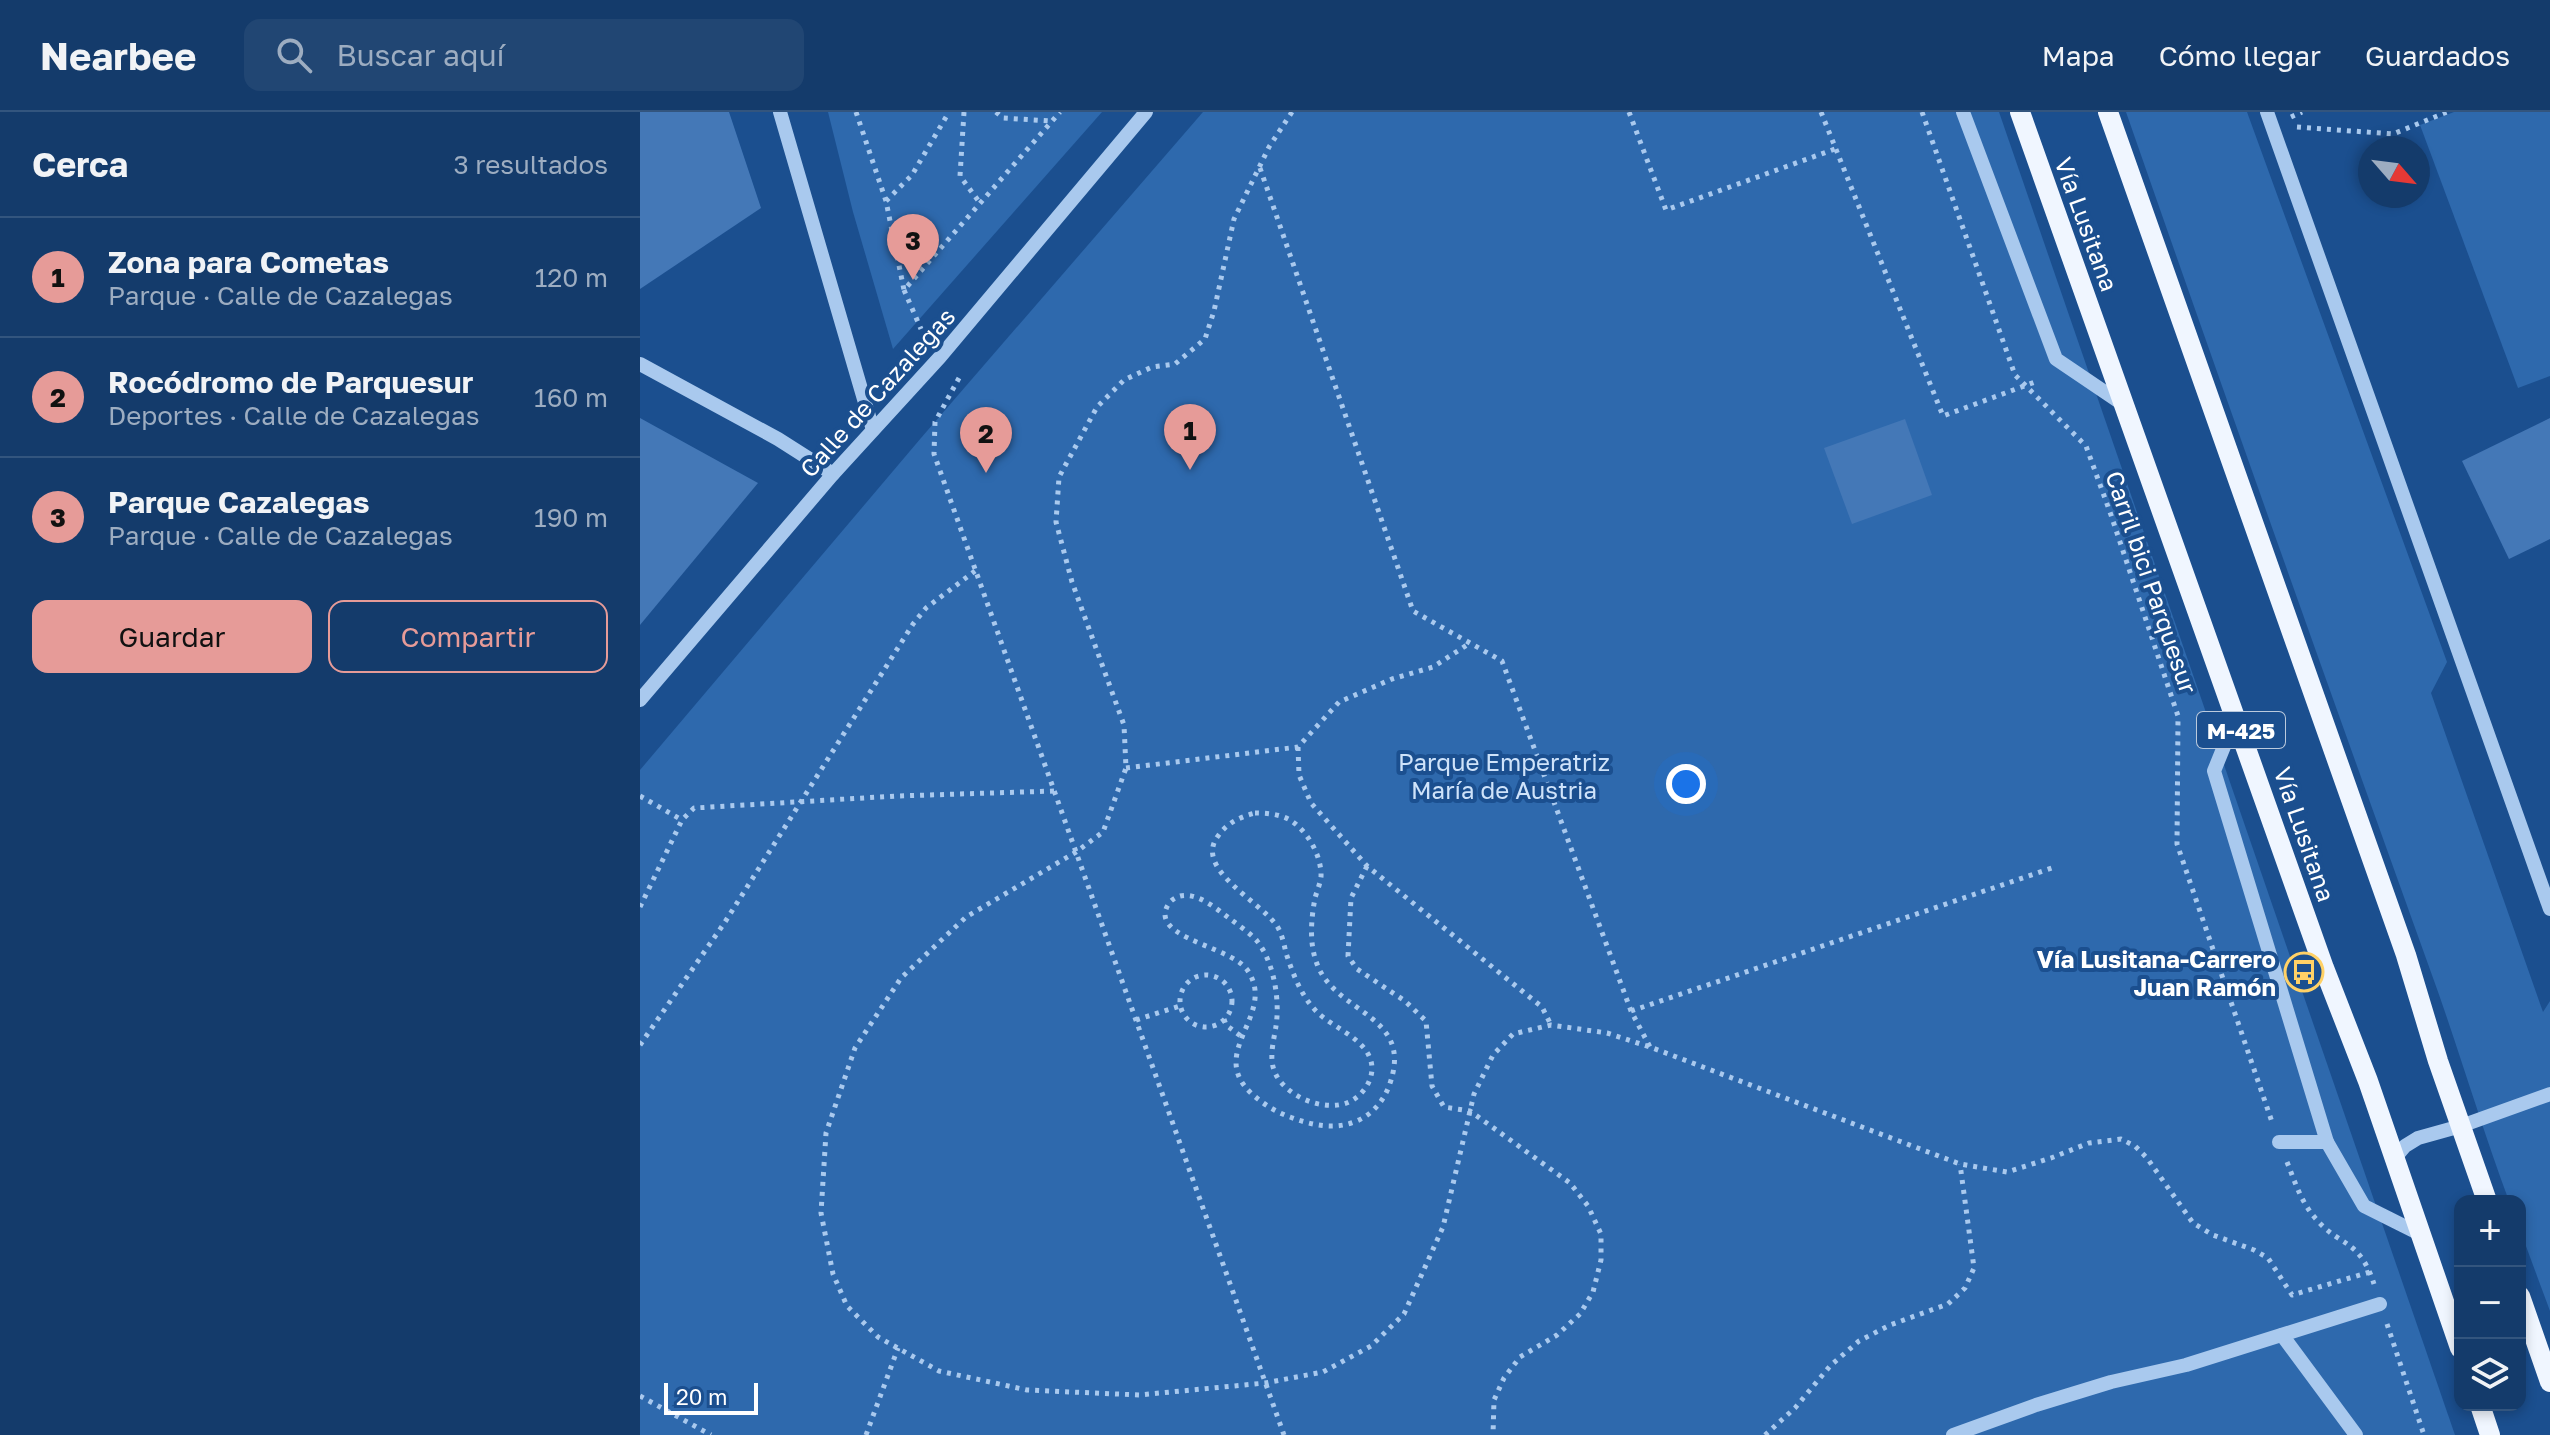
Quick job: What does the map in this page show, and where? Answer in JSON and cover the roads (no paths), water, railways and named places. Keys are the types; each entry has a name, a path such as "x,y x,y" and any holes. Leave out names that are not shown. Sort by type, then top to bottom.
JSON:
{"main road":[{"name":"Vía Lusitana","path":"2020,112 2324,968 2368,1081 2457,1339"},
{"name":"M-425","path":"2108,112 2406,955 2485,1195"},
{"path":"2526,1313 2550,1382"},
{"path":"2482,1411 2490,1435"}],"street":[{"path":"780,112 873,430"},
{"name":"Calle de Cazalegas","path":"640,700 833,474 940,357 1146,112"},
{"path":"1963,112 2056,359 2124,405"},
{"path":"2270,119 2550,909"},
{"path":"640,364 778,439 833,474"},
{"path":"2236,717 2214,771 2327,1142 2364,1206 2420,1234"},
{"path":"2394,1159 2405,1146 2418,1138 2550,1094"},
{"path":"2279,1142 2327,1142"},
{"path":"1953,1435 2096,1387 2186,1365 2380,1304"},
{"path":"2282,1335 2356,1435"}],"place":[{"name":"Parque Cazalegas","path":"913,280"},
{"name":"Zona para Cometas","path":"1190,470"},
{"name":"Rocódromo de Parquesur","path":"986,473"},
{"name":"Vía Lusitana-Carrero Juan Ramón","path":"2304,972"}],"park label":[{"name":"Parque Emperatriz María de Austria","path":"1504,775"}]}
